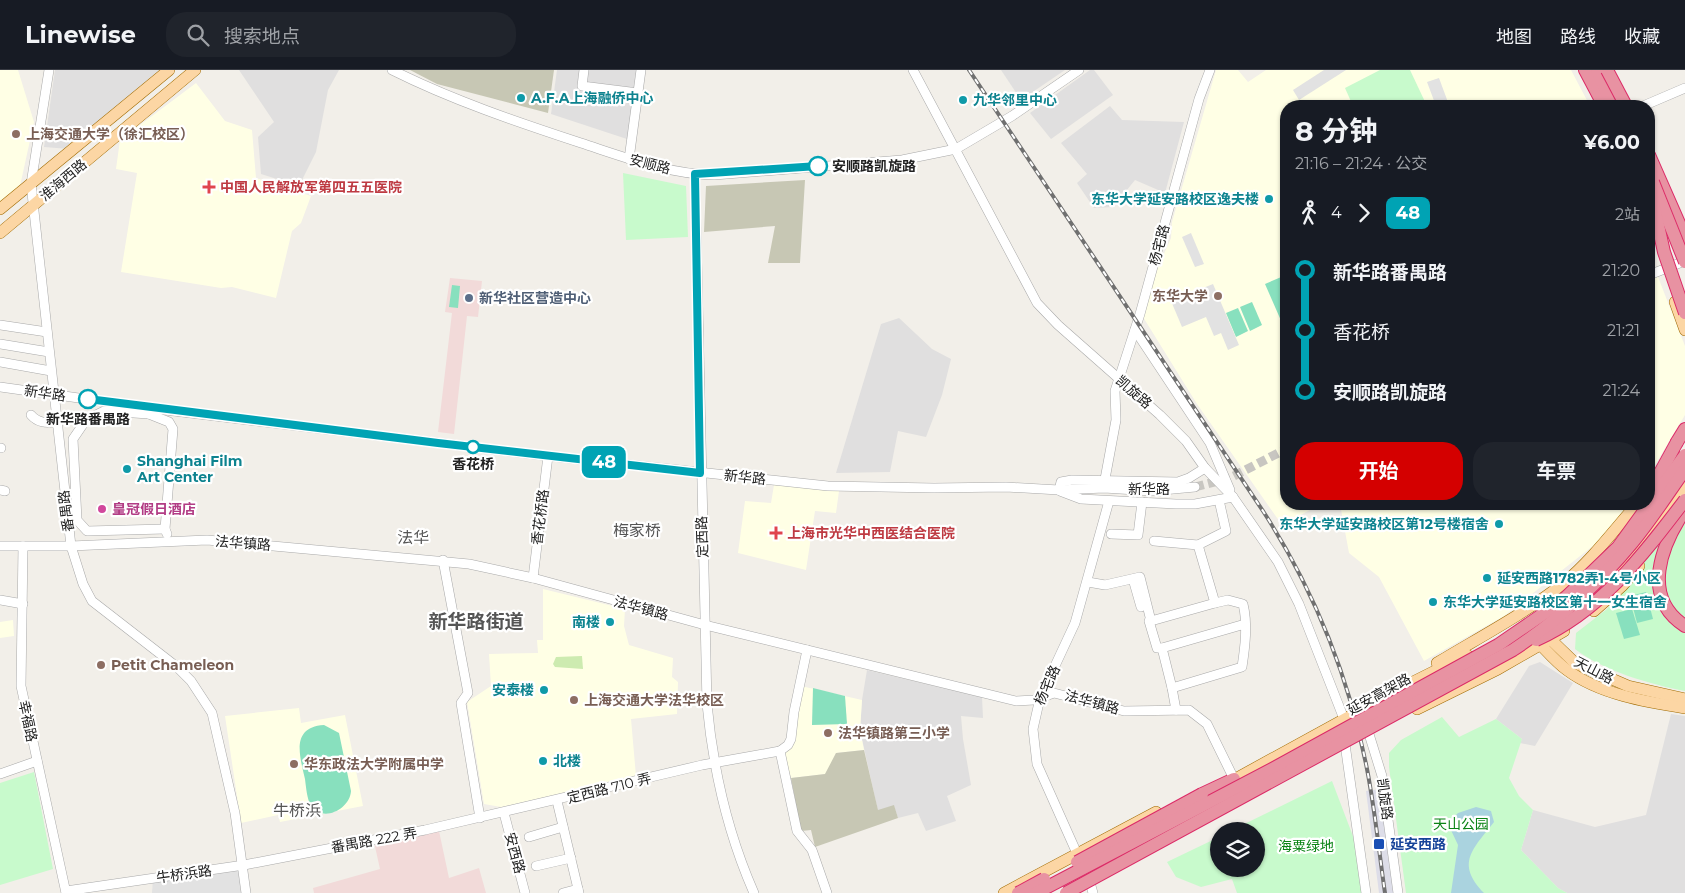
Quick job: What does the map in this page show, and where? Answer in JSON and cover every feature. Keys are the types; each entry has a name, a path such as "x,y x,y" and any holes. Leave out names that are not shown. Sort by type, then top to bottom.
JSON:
{"highway":[{"path":"1587,70 1601,100"},
{"path":"1597,70 1610,100"},
{"path":"1606,70 1618,100"},
{"path":"1606,70 1623,100"},
{"path":"1655,169 1685,237"},
{"path":"1655,189 1685,262"},
{"path":"1655,207 1685,286"},
{"path":"1655,215 1664,252 1685,313"},
{"path":"1655,482 1685,429"},
{"name":"延安高架路","path":"1655,497 1685,455"},
{"name":"延安高架路","path":"1066,893 1513,650 1538,634 1604,572 1632,542 1685,470"},
{"path":"1513,650 1555,632 1594,604 1646,552 1682,498"},
{"path":"1685,509 1666,542 1659,564 1659,585 1667,606 1685,626"},
{"path":"1634,526 1641,510"},
{"name":"延安高架路","path":"1036,893 1274,768 1498,645 1562,601 1618,546 1645,510"},
{"path":"1018,893 1202,794 1234,779"}],"main road":[{"name":"淮海西路","path":"0,210 169,70"},
{"name":"淮海西路","path":"0,233 195,70"},
{"path":"1655,227 1685,304"},
{"path":"1671,266 1673,296 1685,330"},
{"path":"1655,485 1669,469 1685,438"},
{"path":"1655,502 1685,464"},
{"path":"1665,490 1669,469"},
{"path":"1666,529 1682,498 1685,484"},
{"path":"1665,490 1682,498"},
{"path":"1079,893 1092,889 1274,781 1369,734 1539,638 1610,580 1682,498"},
{"path":"1552,639 1605,602 1622,586 1666,529 1685,509"},
{"path":"1522,622 1581,568 1631,510"},
{"path":"1068,876 1264,762 1575,592 1599,568 1648,510"},
{"path":"1611,533 1634,526"},
{"path":"1630,559 1653,547"},
{"name":"天山路","path":"1522,622 1539,638 1552,639 1575,663 1628,686 1685,699"},
{"path":"1539,638 1566,670 1594,685 1653,703 1685,708"},
{"path":"1264,762 1274,781"},
{"path":"1004,893 1153,814 1234,779"}],"street":[{"name":"番禺路","path":"49,70 31,184 70,546 83,584 92,601 177,667 191,681 212,713 231,794 244,865 246,893"},
{"name":"安顺路","path":"392,70 453,98 558,137 629,159 695,174 902,160 956,149 1012,116 1079,70"},
{"path":"584,70 582,86 638,94"},
{"path":"629,159 641,70"},
{"name":"凯旋路","path":"914,70 1037,303 1058,325 1179,434 1205,468 1233,497 1278,562 1299,604 1344,719 1344,745 1366,893"},
{"name":"杨宅路","path":"1106,479 1116,420 1115,391 1135,330 1199,99 1210,70"},
{"path":"1655,101 1685,88"},
{"name":"定西路","path":"695,174 700,473 707,704 714,763 734,839 754,893"},
{"path":"1655,273 1685,262"},
{"path":"0,325 47,332"},
{"path":"1135,330 1210,443 1233,497 1195,504 1109,501 1075,498 1059,490 1062,482 1066,481 1106,479 1178,482 1189,478 1205,468"},
{"path":"0,344 49,352"},
{"path":"0,362 51,371"},
{"name":"新华路","path":"0,387 53,394 149,411 828,486 1006,487 1059,490 1104,488 1152,491 1195,487"},
{"path":"165,529 87,532 77,520 74,438 86,420 104,411 149,411 169,422 173,430 165,529 169,542"},
{"path":"31,415 36,420 46,423 56,422"},
{"path":"58,437 74,438"},
{"name":"香花桥路","path":"532,578 548,456"},
{"path":"62,477 74,476"},
{"path":"1154,541 1198,545 1226,531 1219,500"},
{"name":"杨宅路","path":"1083,868 1037,764 1034,751 1033,729 1040,698 1068,642 1088,582 1109,501"},
{"path":"1111,534 1138,535 1142,502"},
{"path":"66,511 76,510"},
{"path":"105,531 105,544"},
{"name":"法华镇路","path":"0,546 70,546 169,542 249,543 443,560 532,578 705,625 1016,701 1040,698 1054,692 1124,711 1189,710 1207,724 1234,779"},
{"path":"1198,545 1215,603"},
{"name":"幸福路","path":"23,546 21,686 66,892"},
{"path":"443,560 468,693 461,703 480,818"},
{"path":"1088,582 1105,585 1140,577 1157,648 1245,624"},
{"path":"1133,579 1141,607"},
{"path":"0,600 23,604"},
{"path":"1151,620 1228,600 1243,604 1245,624 1243,659 1240,669 1172,688"},
{"path":"1162,648 1176,710"},
{"path":"807,650 794,712 792,739 780,751 797,831 812,850 827,893"},
{"path":"1344,719 1369,734"},
{"name":"凯旋路","path":"1369,734 1382,776 1398,893"},
{"name":"定西路 710 弄","path":"504,813 714,763 780,751"},
{"path":"0,774 37,761"},
{"path":"557,801 579,891 563,893"},
{"name":"番禺路 222 弄","path":"244,865 504,813"},
{"name":"安西路","path":"504,813 525,893"},
{"path":"529,837 563,827"},
{"path":"536,866 571,858"},
{"name":"牛桥浜路","path":"66,892 244,865"}],"shaded area":[{"name":"上海交通大学（徐汇校区）","path":"0,70 18,70 34,122 20,186 0,203"},
{"path":"55,70 165,70 69,149 44,147"},
{"path":"239,70 339,70 328,90 316,152 299,186 261,174 258,137 274,122"},
{"name":"A.F.A上海融侨中心","path":"410,70 554,70 548,113 437,84"},
{"path":"557,70 642,70 633,141 551,114"},
{"path":"1001,70 1065,70 1021,100"},
{"path":"1090,70 1094,70 1113,95 1051,139 1030,113"},
{"name":"东华大学","path":"1216,70 1238,70 1248,82 1266,70 1571,70 1587,100 1280,100 1280,510 1310,510 1282,525 1197,404 1143,317 1155,274 1171,238 1172,222"},
{"path":"1324,70 1346,70 1299,100 1293,90"},
{"path":"1439,78 1447,100 1434,100 1427,82"},
{"name":"中国人民解放军第四五五医院","path":"196,83 225,121 252,130 256,178 311,196 301,223 292,231 276,298 232,287 221,288 121,272 137,173 116,169 120,140"},
{"path":"1110,106 1122,120 1184,122 1165,193 1135,180 1113,207 1094,208 1077,183 1087,174 1061,143"},
{"path":"805,180 800,263 768,263 775,226 704,232 706,186"},
{"path":"1191,233 1204,264 1195,267 1182,237"},
{"path":"1655,269 1685,346 1685,415 1655,465"},
{"path":"450,278 482,281 478,317 467,316 454,434 438,432 452,313 445,312"},
{"path":"1213,284 1239,345 1228,350 1221,333 1214,336 1206,317 1182,327 1171,301"},
{"path":"899,318 932,349 951,359 942,395 926,437 898,431 890,472 836,473 881,324"},
{"name":"上海市光华中西医结合医院","path":"774,485 839,491 836,513 815,511 806,570 738,553 745,501 771,503"},
{"path":"1341,510 1625,510 1608,534 1504,616 1424,661 1379,577 1349,553"},
{"name":"上海交通大学法华校区","path":"543,589 625,609 624,626 629,645 673,658 672,677 678,682 677,714 631,719 636,776 501,807 484,804 467,702 491,686 489,654 538,653 537,640 543,640"},
{"path":"13,620 14,636 0,638 0,622"},
{"path":"1540,662 1573,683 1535,746 1520,743 1522,739 1496,719 1529,666"},
{"path":"867,670 982,697 983,718 961,716 971,785 947,796 956,821 926,831 918,813 898,818 894,806 878,811 860,730"},
{"name":"法华镇路第三小学","path":"801,686 862,700 860,730 864,750 836,753 826,774 791,778 784,753"},
{"name":"华东政法大学附属中学","path":"299,708 301,723 345,715 363,806 280,822 278,815 241,823 225,716"},
{"path":"1671,714 1685,716 1685,893 1567,893 1558,888 1521,850 1533,810 1595,827 1646,815"},
{"path":"864,750 878,810 894,805 898,818 815,847 811,830 801,831 791,778 825,774 836,753"},
{"name":"延安西路","path":"1380,789 1394,893 1379,893 1366,791"},
{"path":"439,831 449,878 479,868 486,893 314,893 313,888 380,869 374,842"},
{"path":"240,870 241,893 152,893 153,879"}],"green space":[{"path":"1380,70 1410,70 1424,100 1350,100 1345,88"},
{"path":"623,173 686,186 688,237 626,240"},
{"path":"1280,278 1280,318 1265,284"},
{"path":"452,285 460,286 458,308 449,307"},
{"path":"1252,302 1262,325 1250,331 1240,307"},
{"path":"1238,308 1248,331 1236,337 1226,313"},
{"path":"1685,508 1685,691 1627,676 1599,664 1575,649 1576,633 1607,609 1651,540"},
{"path":"1646,592 1653,619 1637,623 1630,596"},
{"path":"1632,609 1640,635 1624,639 1616,613"},
{"path":"582,656 583,669 555,667 553,664 556,657"},
{"path":"813,688 845,696 847,724 812,725"},
{"name":"天山公园","path":"1442,717 1459,737 1496,719 1522,739 1509,778 1519,796 1533,810 1521,850 1558,888 1567,893 1406,893 1389,767 1389,753 1401,740"},
{"path":"324,725 339,733 351,791 349,798 341,808 329,813 316,811 311,806 300,753 300,744 306,731 313,727"},
{"path":"34,772 53,869 0,885 0,783"},
{"name":"海粟绿地","path":"1332,781 1359,852 1364,893 1237,893 1232,879 1201,887 1176,877 1167,862 1210,841 1210,877 1265,877 1265,822 1248,822"}],"water":[{"path":"1476,807 1491,811 1494,822 1470,856 1470,873 1484,893 1451,893 1458,845 1450,828 1451,820 1458,813"}],"tunnel":[{"path":"1195,487 1230,478 1280,452"}],"railway":[{"path":"969,70 1263,511 1314,603 1340,668 1359,735 1367,769 1385,893"}],"bus line":[{"name":"48","path":"88,399 156,409 700,473 695,174 714,175 818,166"}],"place":[{"name":"A.F.A上海融侨中心","path":"521,98"},
{"name":"九华邻里中心","path":"963,100"},
{"name":"上海交通大学（徐汇校区）","path":"16,134"},
{"name":"安顺路凯旋路","path":"818,166"},
{"name":"中国人民解放军第四五五医院","path":"209,187"},
{"name":"东华大学延安路校区逸夫楼","path":"1269,199"},
{"name":"东华大学","path":"1218,296"},
{"name":"新华社区营造中心","path":"469,298"},
{"name":"新华路番禺路","path":"88,399"},
{"name":"香花桥","path":"473,447"},
{"name":"Shanghai Film Art Center","path":"127,469"},
{"name":"皇冠假日酒店","path":"102,509"},
{"name":"东华大学延安路校区第12号楼宿舍","path":"1499,524"},
{"name":"上海市光华中西医结合医院","path":"776,533"},
{"name":"延安西路1782弄1-4号小区","path":"1487,578"},
{"name":"东华大学延安路校区第十一女生宿舍","path":"1433,602"},
{"name":"南楼","path":"610,622"},
{"name":"Petit Chameleon","path":"101,665"},
{"name":"安泰楼","path":"544,690"},
{"name":"上海交通大学法华校区","path":"574,700"},
{"name":"法华镇路第三小学","path":"828,733"},
{"name":"北楼","path":"543,761"},
{"name":"华东政法大学附属中学","path":"294,764"},
{"name":"延安西路","path":"1379,844"}],"district":[{"name":"梅家桥","path":"637,530"},
{"name":"法华","path":"413,537"},
{"name":"新华路街道","path":"476,621"},
{"name":"牛桥浜","path":"297,810"}]}
